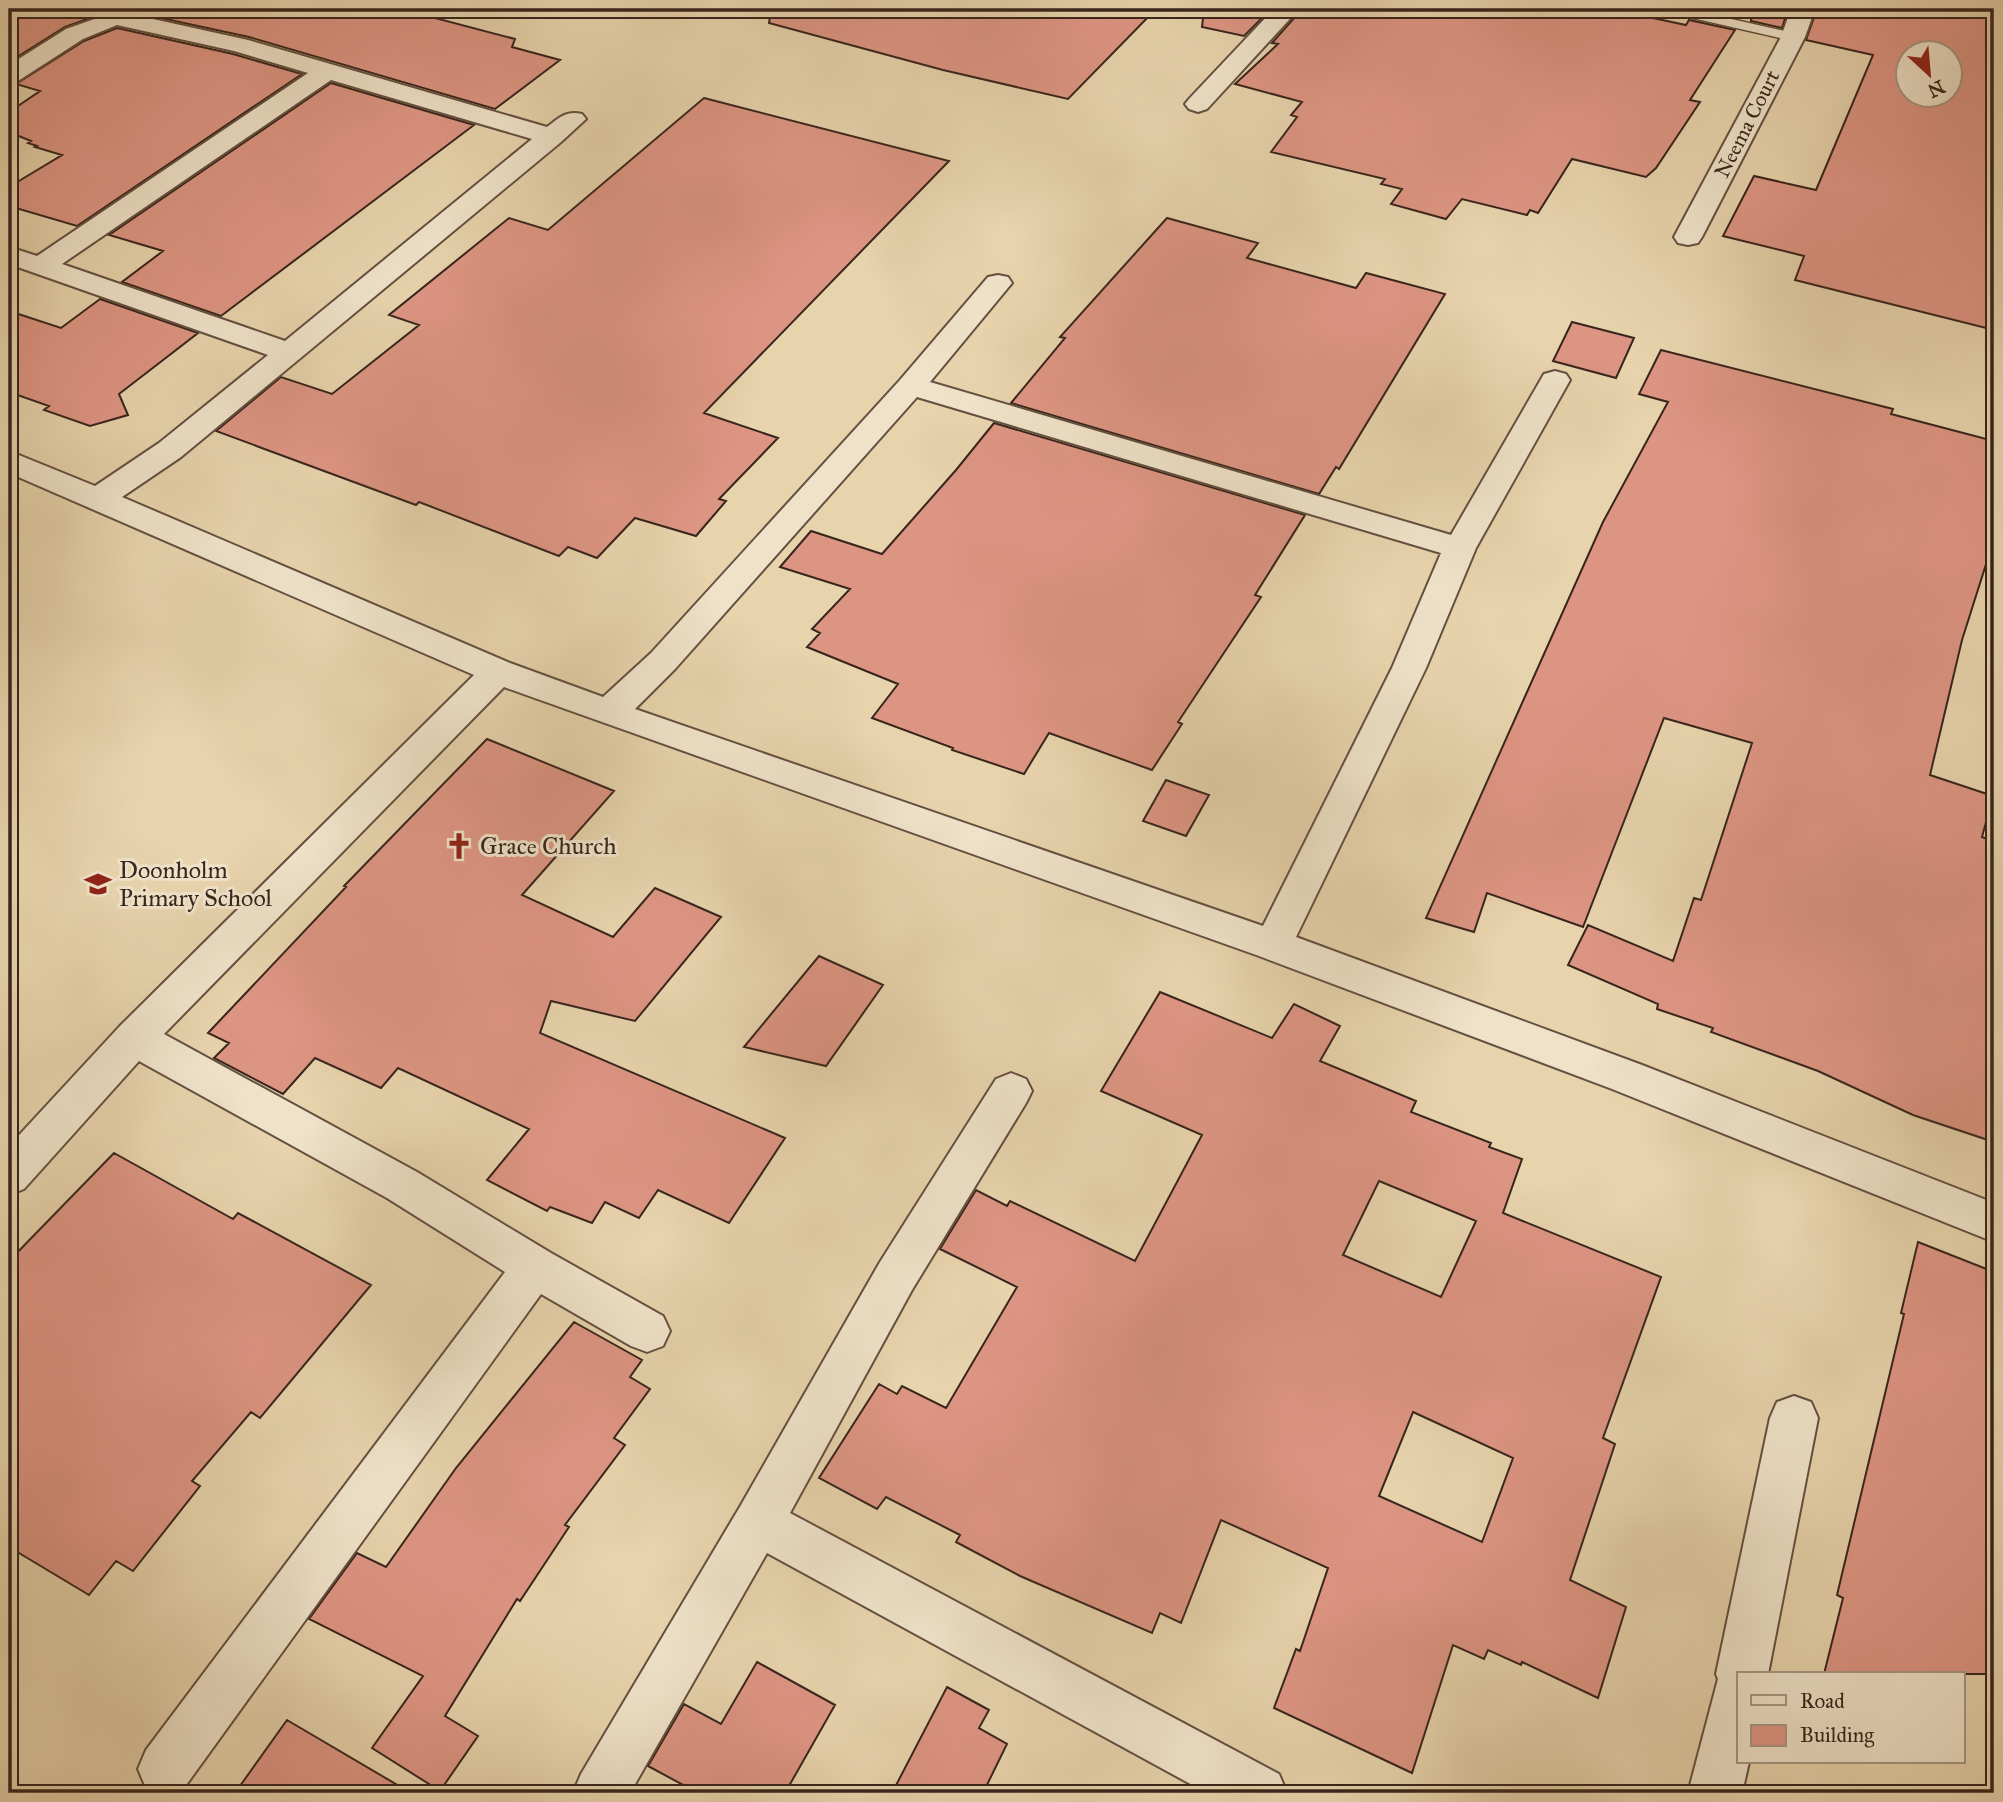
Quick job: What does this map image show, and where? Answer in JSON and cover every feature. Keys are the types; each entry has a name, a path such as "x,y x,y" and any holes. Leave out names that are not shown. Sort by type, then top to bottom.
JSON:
{"street":[{"path":"1198,104 1287,9"},
{"name":"Neema Court","path":"1688,237 1793,37 1803,9"},
{"path":"9,76 82,30 117,18 239,45 326,72 563,128 170,450 99,498"},
{"path":"42,265 326,72"},
{"path":"9,255 289,352"},
{"path":"609,713 663,661 911,386 998,283"},
{"path":"1273,945 1409,668 1460,548 1555,380"},
{"path":"911,386 1460,548"},
{"path":"9,461 498,672 1273,945 1640,1082 1994,1223"},
{"path":"9,1176 134,1038 498,672"},
{"path":"134,1038 402,1185 535,1267 647,1331"},
{"path":"600,1793 758,1522 896,1276 1011,1091"},
{"path":"164,1769 535,1267"},
{"path":"1742,1672 1794,1418"},
{"path":"758,1522 1260,1793"},
{"path":"1715,1793 1737,1700"}],"lane":[{"path":"1671,9 1793,37"}],"building":[{"path":"9,9 115,9 65,27 17,57 9,55"},
{"path":"119,9 401,9 515,39 512,47 560,60 495,109 249,37"},
{"path":"771,9 1156,9 1068,99 943,70 769,23"},
{"path":"1204,9 1271,9 1244,36 1202,27"},
{"path":"1302,9 1611,9 1686,25 1689,20 1735,30 1690,100 1700,102 1656,168 1646,177 1572,159 1538,213 1530,210 1527,215 1462,199 1446,219 1391,204 1402,189 1381,184 1385,179 1271,152 1297,117 1291,115 1302,102 1235,84 1278,44 1272,43"},
{"path":"1752,9 1788,9 1782,28 1751,21"},
{"path":"1817,9 1994,9 1994,330 1795,280 1804,256 1723,236 1754,176 1816,190 1873,55 1806,40"},
{"path":"117,28 233,54 302,74 77,226 9,206 9,187 62,155 35,147 37,146 28,143 31,141 9,132 9,112 40,91 16,84 84,41"},
{"path":"331,83 474,125 221,316 122,282 163,251 109,235"},
{"path":"704,98 949,161 704,413 778,438 719,499 726,501 696,536 635,518 597,558 568,547 559,556 419,502 416,505 216,431 281,377 332,394 419,325 389,315 509,218 548,230"},
{"path":"1167,218 1258,243 1247,258 1356,288 1366,273 1445,294 1339,469 1336,467 1319,494 1011,403 1065,338 1060,337"},
{"path":"100,299 198,333 119,394 128,415 90,426 44,410 49,406 9,392 9,311 61,328"},
{"path":"1572,322 1634,338 1616,378 1553,361"},
{"path":"1661,350 1893,409 1891,414 1994,441 1994,539 1962,640 1930,775 1993,796 1982,837 1994,841 1994,1142 1913,1115 1818,1071 1711,1032 1713,1028 1657,1009 1658,1004 1568,965 1588,925 1673,961 1694,898 1701,900 1752,743 1664,718 1583,927 1487,893 1474,932 1426,918 1603,522 1668,402 1639,394"},
{"path":"994,423 1305,515 1255,595 1261,597 1178,722 1182,724 1152,770 1049,733 1024,774 952,750 953,748 872,718 898,684 807,647 820,633 812,629 850,589 780,567 811,531 882,554"},
{"path":"487,739 614,791 522,895 613,937 655,888 721,917 635,1021 551,1001 540,1033 785,1138 729,1223 658,1190 639,1218 605,1202 592,1223 550,1207 547,1211 487,1180 529,1129 398,1068 381,1088 315,1058 283,1094 214,1058 229,1043 208,1033 346,887 344,886"},
{"path":"1166,780 1209,795 1186,836 1143,821"},
{"path":"819,956 883,985 826,1066 744,1047"},
{"path":"1160,992 1272,1038 1294,1004 1340,1026 1320,1061 1416,1101 1411,1112 1491,1143 1489,1147 1522,1159 1503,1213 1661,1277 1603,1438 1615,1444 1570,1580 1626,1607 1598,1698 1522,1662 1521,1665 1488,1650 1484,1659 1453,1645 1412,1773 1274,1708 1296,1649 1300,1651 1328,1568 1221,1520 1181,1623 1160,1613 1152,1633 1020,1576 956,1542 960,1535 886,1497 877,1509 819,1478 879,1384 897,1394 902,1386 946,1408 1017,1287 940,1249 976,1190 1007,1206 1010,1201 1135,1261 1202,1135 1101,1091","holes":["1379,1181 1476,1221 1441,1297 1343,1255","1413,1412 1513,1458 1482,1542 1379,1496"]},
{"path":"114,1153 233,1219 238,1213 371,1285 260,1418 251,1412 192,1481 200,1486 133,1571 116,1561 89,1595 9,1547 9,1261"},
{"path":"1918,1242 1994,1272 1994,1674 1824,1672 1843,1598 1837,1595 1904,1314 1901,1313"},
{"path":"574,1322 642,1360 630,1377 650,1389 614,1438 625,1445 565,1525 569,1527 520,1601 517,1599 445,1716 478,1736 440,1791 372,1748 423,1676 309,1619 357,1553 386,1567 456,1468"},
{"path":"757,1662 835,1705 785,1793 698,1793 648,1766 684,1704 721,1724"},
{"path":"947,1687 989,1710 979,1728 1007,1744 983,1793 892,1793"},
{"path":"287,1720 411,1793 235,1793"}],"place":[{"name":"Grace Church","path":"459,846"},
{"name":"Doonholm Primary School","path":"98,884"}]}
